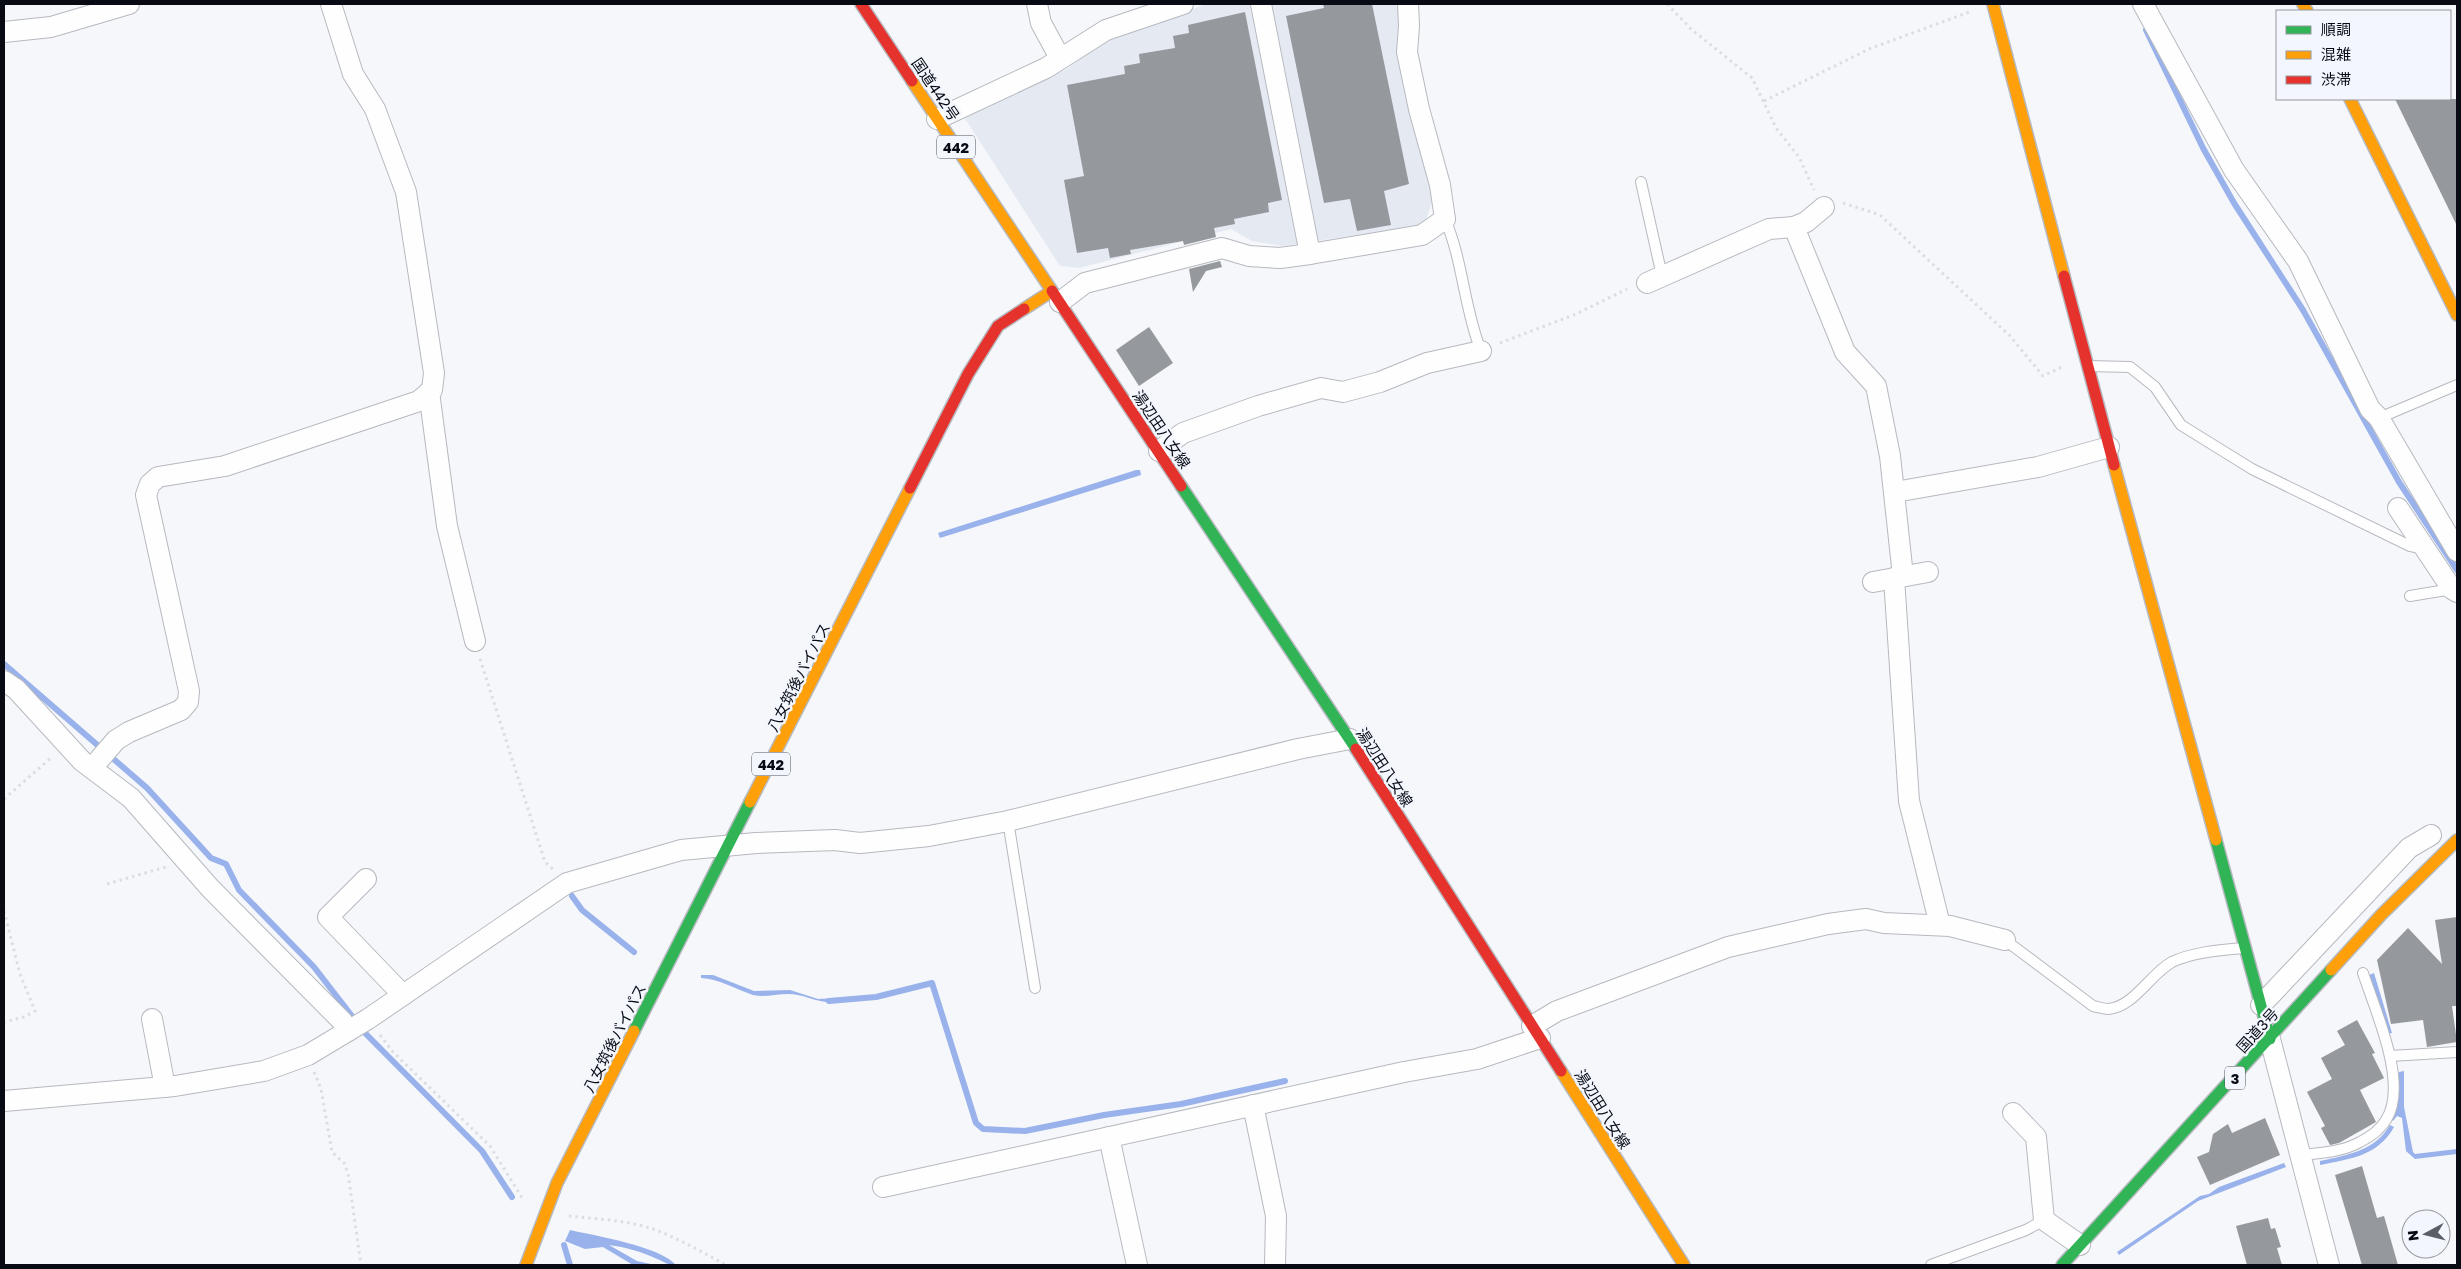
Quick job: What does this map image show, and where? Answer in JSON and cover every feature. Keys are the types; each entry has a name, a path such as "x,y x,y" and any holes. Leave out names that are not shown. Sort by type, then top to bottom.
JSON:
{"main road":[{"name":"国道442号","path":"861,4 1056,297"},
{"path":"1994,4 2086,361 2270,1039"},
{"path":"2350,100 2457,315"},
{"name":"湯辺田八女線","path":"1056,297 1350,739 1684,1265"},
{"name":"八女筑後バイパス","path":"526,1265 557,1183 968,374 998,326 1056,297"},
{"name":"国道3号","path":"2062,1265 2406,888 2457,840"}],"street":[{"path":"4,32 51,27 129,4"},
{"path":"92,768 116,740 128,732 181,710 188,702 190,691 146,495 150,484 158,477 225,466 419,401 432,390 434,373 406,192 375,110 353,74 331,4"},
{"path":"1037,4 1041,22 1060,58"},
{"path":"937,119 1046,68 1106,30 1183,4"},
{"path":"1261,4 1310,254"},
{"path":"1056,297 1085,283 1222,248 1248,256 1280,258 1422,235 1446,219 1407,52 1408,4"},
{"path":"2143,4 2234,170 2298,261 2370,408 2379,418 2457,552"},
{"path":"1654,280 1769,229 1794,227 1806,222 1824,207"},
{"path":"1794,227 1845,352 1876,386 1895,492 1909,801 1940,925"},
{"path":"1158,451 1183,433 1258,406 1321,388 1344,392 1380,382 1427,363 1481,351"},
{"path":"429,392 447,526 475,641"},
{"path":"1895,492 2038,466 2109,446"},
{"path":"2398,508 2454,591"},
{"path":"1874,582 1928,572"},
{"path":"4,680 16,689 66,744 92,768 131,798 210,888 342,1021 358,1026"},
{"path":"4,1101 165,1087 264,1071 308,1055 358,1026 567,883 681,850 730,845 836,840 860,843 929,836 1008,821 1298,749 1350,739"},
{"path":"2261,1005 2409,848 2431,835"},
{"path":"366,879 328,917 403,995"},
{"path":"883,1187 1404,1072 1477,1059 1536,1032 1556,1011 1728,947 1828,924 1866,919 1884,923 1940,925 2005,940"},
{"path":"152,1019 165,1087"},
{"path":"2270,1039 2329,1265"},
{"path":"1253,1105 1276,1216 1275,1265"},
{"path":"2013,1113 2036,1137 2044,1220 2080,1245"},
{"path":"1109,1137 1137,1265"}],"lane":[{"path":"1641,182 1654,280"},
{"path":"1446,219 1454,240 1473,331 1481,351"},
{"path":"2086,361 2130,367 2155,387 2181,426 2252,469 2410,546 2426,550"},
{"path":"2379,418 2457,385"},
{"path":"2410,596 2454,591"},
{"path":"1008,821 1035,988"},
{"path":"2005,940 2093,1006 2108,1009 2124,1004 2159,971 2173,962 2223,950 2246,948"},
{"path":"2301,1156 2336,1151 2359,1143 2377,1132 2387,1120 2393,1101 2390,1056 2363,973"},
{"path":"2390,1056 2457,1052"},
{"path":"1931,1265 2026,1230 2044,1220"}],"path":[{"path":"1667,4 1691,29 1752,78 1776,128 1799,157 1807,177 1824,207 1843,203 1880,214 2010,336 2043,376 2086,361"},
{"path":"1764,102 1869,49 1974,10"},
{"path":"1481,351 1576,314 1639,283 1654,280"},
{"path":"475,641 545,862 567,883"},
{"path":"4,799 66,744"},
{"path":"106,884 187,861"},
{"path":"4,911 20,974 35,1011 24,1018 4,1022"},
{"path":"358,1026 393,1052 490,1146 525,1202"},
{"path":"308,1055 321,1089 332,1152 344,1163 348,1173 361,1265"},
{"path":"565,1215 622,1222 653,1229 693,1247 726,1265"}],"shaded area":[{"path":"1206,4 1400,4 1401,16 1398,37 1401,64 1435,193 1426,220 1417,226 1283,246 1252,241 1231,229 1079,268 1060,266 964,117 1067,69 1102,43"}],"water":[{"path":"1140,470 1141,475 940,538 938,533"},
{"path":"2374,973 2392,1033 2387,1034 2369,975"},
{"path":"701,975 713,975 754,991 790,990 818,999 837,998 837,1002 824,1002 794,994 753,995 721,982 701,978"},
{"path":"2404,1071 2404,1107 2413,1152 2415,1154 2457,1149 2457,1154 2415,1159 2406,1151 2402,1118 2397,1116 2393,1121 2391,1119 2398,1097 2399,1072"},
{"path":"2390,1125 2394,1127 2387,1137 2371,1150 2352,1158 2320,1165 2320,1161 2350,1154 2377,1141"},
{"path":"2284,1163 2286,1167 2198,1201 2119,1255 2117,1252 2200,1196"},
{"path":"570,1230 642,1247 668,1258 676,1265 668,1264 634,1250 609,1245 637,1261 655,1265 633,1265 603,1247 585,1249 565,1241"}],"building":[{"path":"1323,4 1372,4 1409,184 1384,191 1391,225 1357,231 1350,199 1324,203 1286,16 1324,8"},
{"path":"1245,12 1282,200 1268,203 1269,212 1234,219 1235,224 1214,228 1216,237 1184,245 1183,241 1130,250 1131,254 1110,258 1108,248 1077,253 1064,180 1084,176 1067,85 1125,74 1124,66 1140,63 1139,54 1175,48 1173,36 1189,33 1188,25"},
{"path":"2457,99 2457,226 2395,100"},
{"path":"1220,261 1222,267 1206,271 1193,292 1189,269"},
{"path":"1149,327 1173,363 1139,386 1116,350"},
{"path":"2457,917 2457,1006 2452,1006 2457,1042 2427,1047 2423,1020 2391,1024 2377,960 2408,928 2442,964 2435,920"},
{"path":"2357,1020 2375,1053 2372,1054 2384,1078 2360,1090 2376,1122 2339,1143 2330,1145 2321,1128 2325,1126 2307,1092 2332,1079 2321,1058 2345,1045 2337,1031"},
{"path":"2265,1118 2280,1155 2210,1185 2197,1157 2209,1152 2213,1134 2228,1124 2232,1133"},
{"path":"2362,1166 2377,1218 2384,1216 2398,1265 2362,1265 2335,1175"},
{"path":"2268,1218 2271,1229 2275,1228 2281,1247 2277,1248 2282,1265 2247,1265 2236,1226"}],"waterway":[{"path":"2146,30 2203,148 2234,203 2303,310 2399,482 2457,570"},
{"path":"4,664 147,788 211,858 226,864 239,890 314,967 365,1033 482,1151 512,1197"},
{"path":"572,896 582,910 634,952"},
{"path":"829,1001 876,997 932,983 976,1123 983,1129 1025,1131 1104,1115 1181,1104 1285,1081"},
{"path":"564,1245 570,1265"}],"traffic: fast":[{"path":"1181,486 1356,749"},
{"path":"634,1031 750,802"},
{"path":"2216,840 2270,1039"},
{"path":"2062,1265 2331,970"}],"traffic: slow":[{"path":"1993,4 2064,276"},
{"path":"2303,4 2306,10"},
{"path":"912,81 1052,291 1024,309"},
{"path":"2350,100 2457,315"},
{"path":"2114,465 2216,840"},
{"path":"750,802 910,488"},
{"path":"2331,970 2381,915 2457,840"},
{"path":"526,1265 557,1183 634,1031"},
{"path":"1561,1071 1684,1265"}],"traffic: jam":[{"path":"861,4 912,81"},
{"path":"2064,276 2114,465"},
{"path":"1052,291 1181,486"},
{"path":"910,488 968,374 998,326 1024,309"},
{"path":"1356,749 1561,1071"}]}
